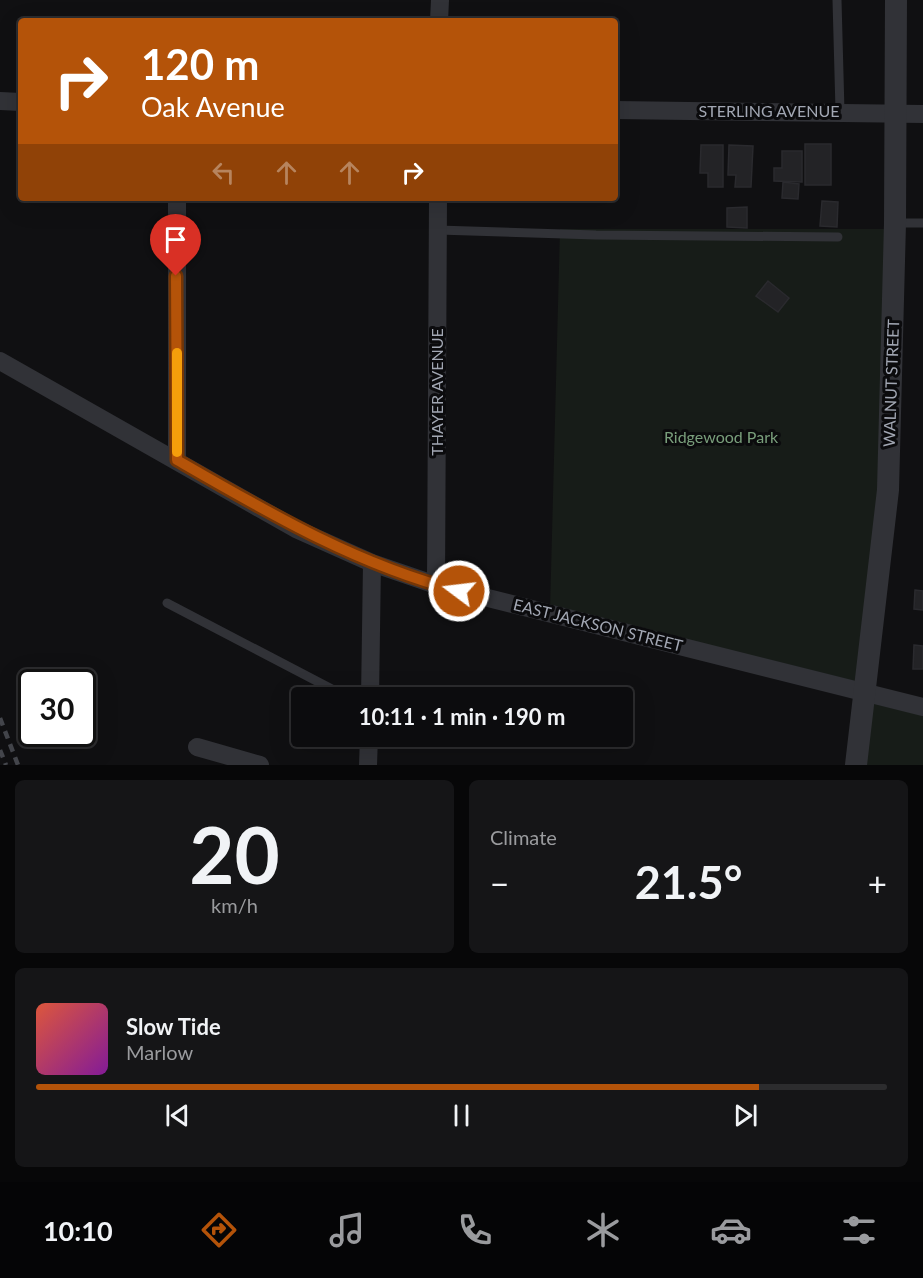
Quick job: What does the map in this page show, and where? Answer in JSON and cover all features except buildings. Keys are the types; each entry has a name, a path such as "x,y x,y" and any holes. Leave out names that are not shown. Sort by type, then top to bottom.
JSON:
{"street":[{"path":"440,0 440,18"},
{"name":"WALNUT STREET","path":"856,765 888,490 895,223 896,0"},
{"path":"0,101 18,102"},
{"name":"STERLING AVENUE","path":"618,110 840,111 923,114"},
{"path":"177,201 177,460"},
{"name":"THAYER AVENUE","path":"436,585 438,201"},
{"name":"EAST JACKSON STREET","path":"0,361 296,529 372,563 436,585 923,707"},
{"path":"370,687 372,563"},
{"path":"197,747 260,765"},
{"path":"368,765 369,747"}],"lane":[{"path":"837,0 840,111"},
{"path":"895,223 923,223"},
{"path":"438,230 596,235 838,237"},
{"path":"167,603 328,687"}],"green space":[{"name":"Ridgewood Park","path":"560,229 891,229 888,488 863,690 550,611"},
{"path":"865,693 923,709 923,765 857,765"}],"railway":[{"path":"0,718 18,765"},
{"path":"0,750 6,765"}],"slow traffic":[{"path":"177,353 177,452"}],"route":[{"path":"176,276 177,460 296,529 372,563 459,591"}]}
